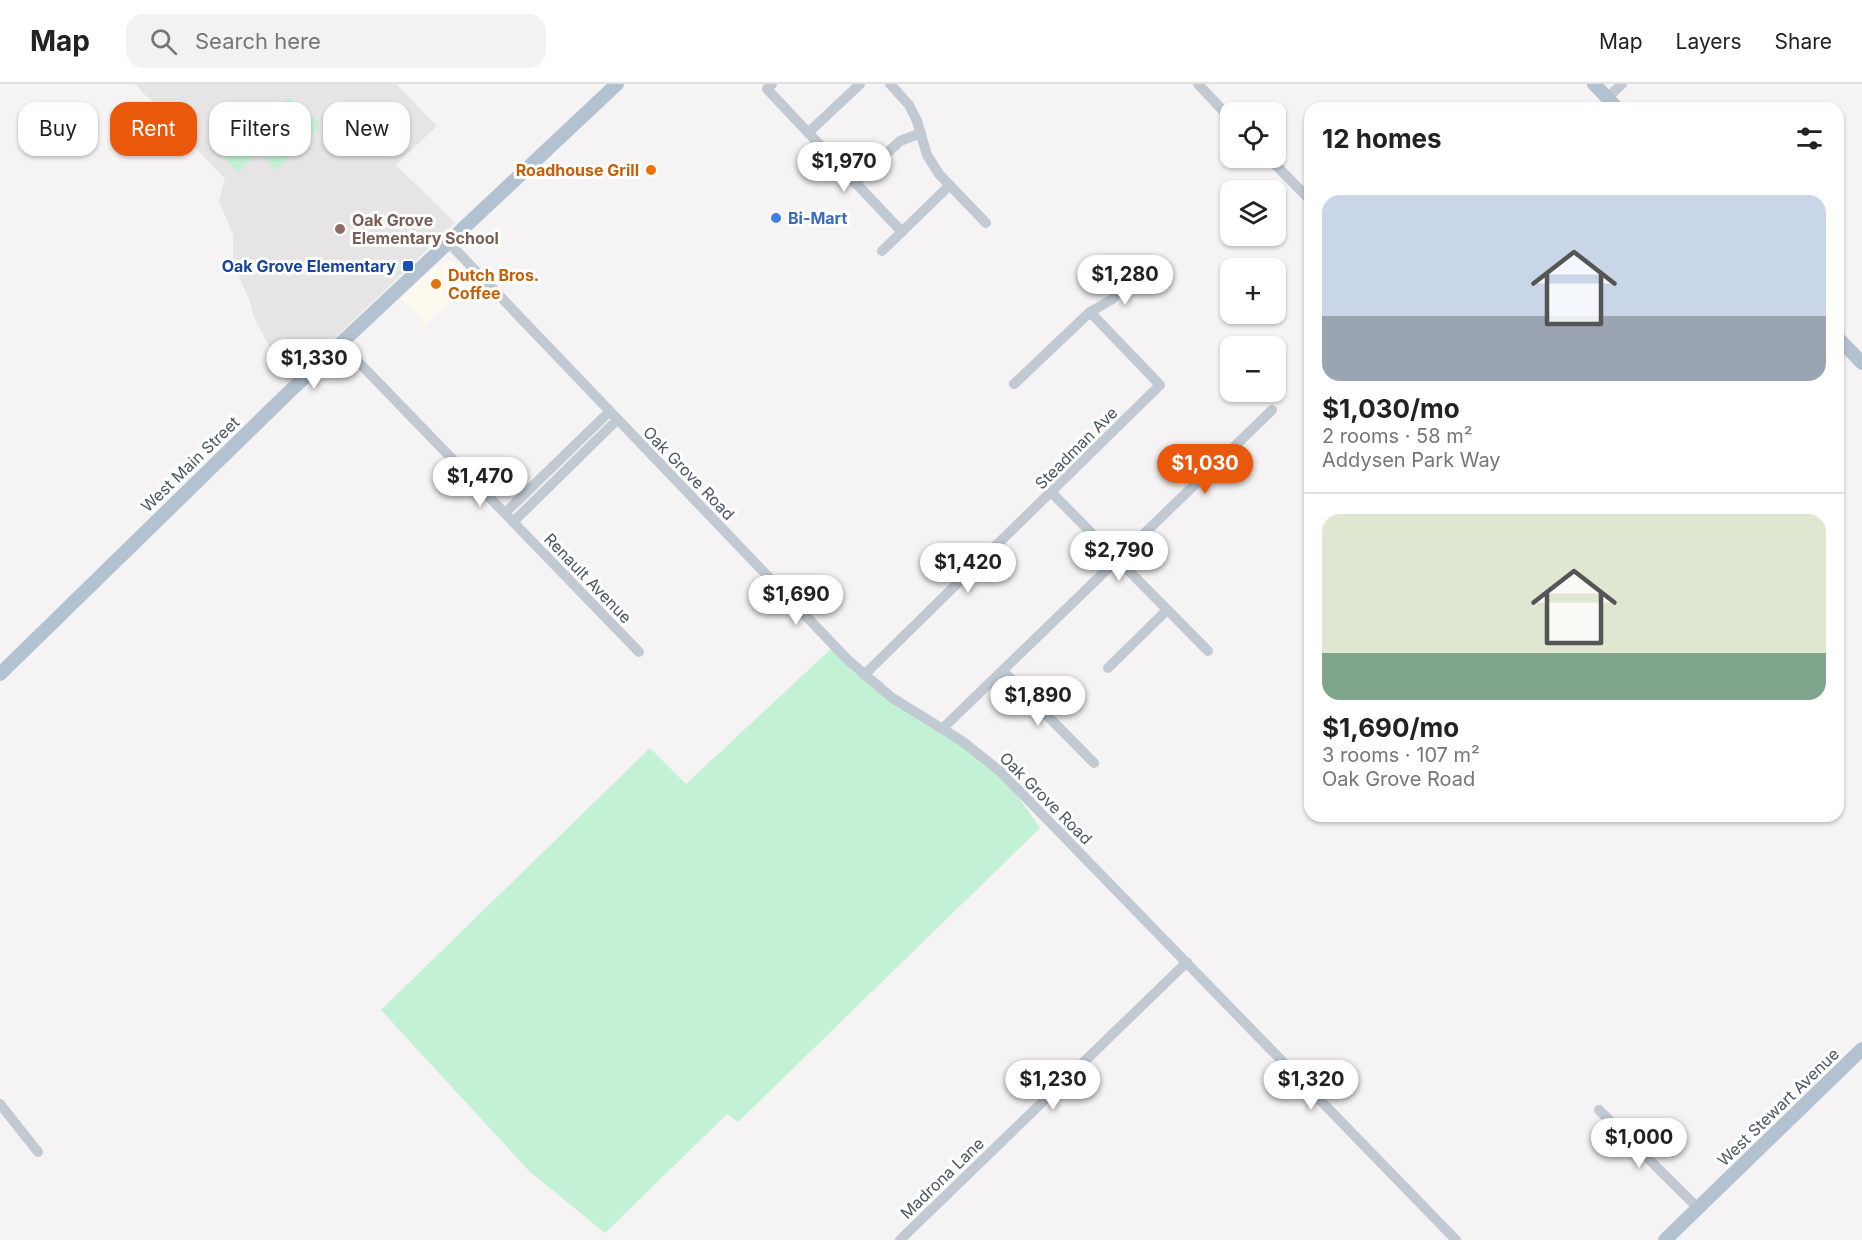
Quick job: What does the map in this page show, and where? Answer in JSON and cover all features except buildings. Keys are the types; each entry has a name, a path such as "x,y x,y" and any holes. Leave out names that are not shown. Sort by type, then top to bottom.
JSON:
{"main road":[{"name":"West Main Street","path":"0,674 341,344 617,84"},
{"path":"1594,84 1611,102"},
{"path":"1844,344 1862,363"},
{"name":"West Stewart Avenue","path":"1665,1240 1862,1049"}],"street":[{"path":"808,133 860,84"},
{"path":"890,84 909,105 921,133 927,155 950,185 986,223"},
{"path":"1198,84 1220,107"},
{"path":"1613,102 1622,84"},
{"path":"769,86 808,133 902,232"},
{"path":"855,183 900,141 921,133"},
{"path":"1279,168 1304,194"},
{"path":"882,251 950,185"},
{"name":"Oak Grove Road","path":"449,243 864,675 891,697 943,728 1001,772 1456,1240"},
{"path":"1014,384 1090,312 1111,300 1137,273"},
{"name":"Steadman Ave","path":"864,675 1160,385 1090,312"},
{"name":"Renault Avenue","path":"341,344 639,652"},
{"path":"943,728 1272,410"},
{"path":"509,517 613,416"},
{"path":"1052,493 1208,651"},
{"path":"1108,668 1167,610"},
{"path":"1003,671 1094,763"},
{"name":"Madrona Lane","path":"900,1240 1187,962"},
{"path":"0,1104 38,1152"},
{"path":"1599,1110 1698,1208"}],"shaded area":[{"name":"Oak Grove Elementary School","path":"135,84 396,84 437,126 410,152 410,102 323,102 323,156 405,156 396,165 455,223 288,383 253,315 250,301 233,264 233,234 219,201 225,179 197,149 197,102 152,102"},
{"path":"450,260 460,265 474,279 425,324 400,298 435,266"}],"green space":[{"path":"289,97 295,102 283,102"},
{"path":"311,115 318,121 318,129 311,134"},
{"path":"223,156 254,156 238,172"},
{"path":"262,156 272,156 267,161"},
{"path":"274,156 290,156 275,170 268,162"},
{"path":"834,646 877,686 1001,772 1040,828 738,1122 727,1114 605,1233 529,1171 381,1010 650,748 686,784"}],"place":[{"name":"Roadhouse Grill","path":"651,170"},
{"name":"Bi-Mart","path":"776,218"},
{"name":"Oak Grove Elementary School","path":"340,229"},
{"name":"Oak Grove Elementary","path":"408,266"},
{"name":"Dutch Bros. Coffee","path":"436,284"}]}
